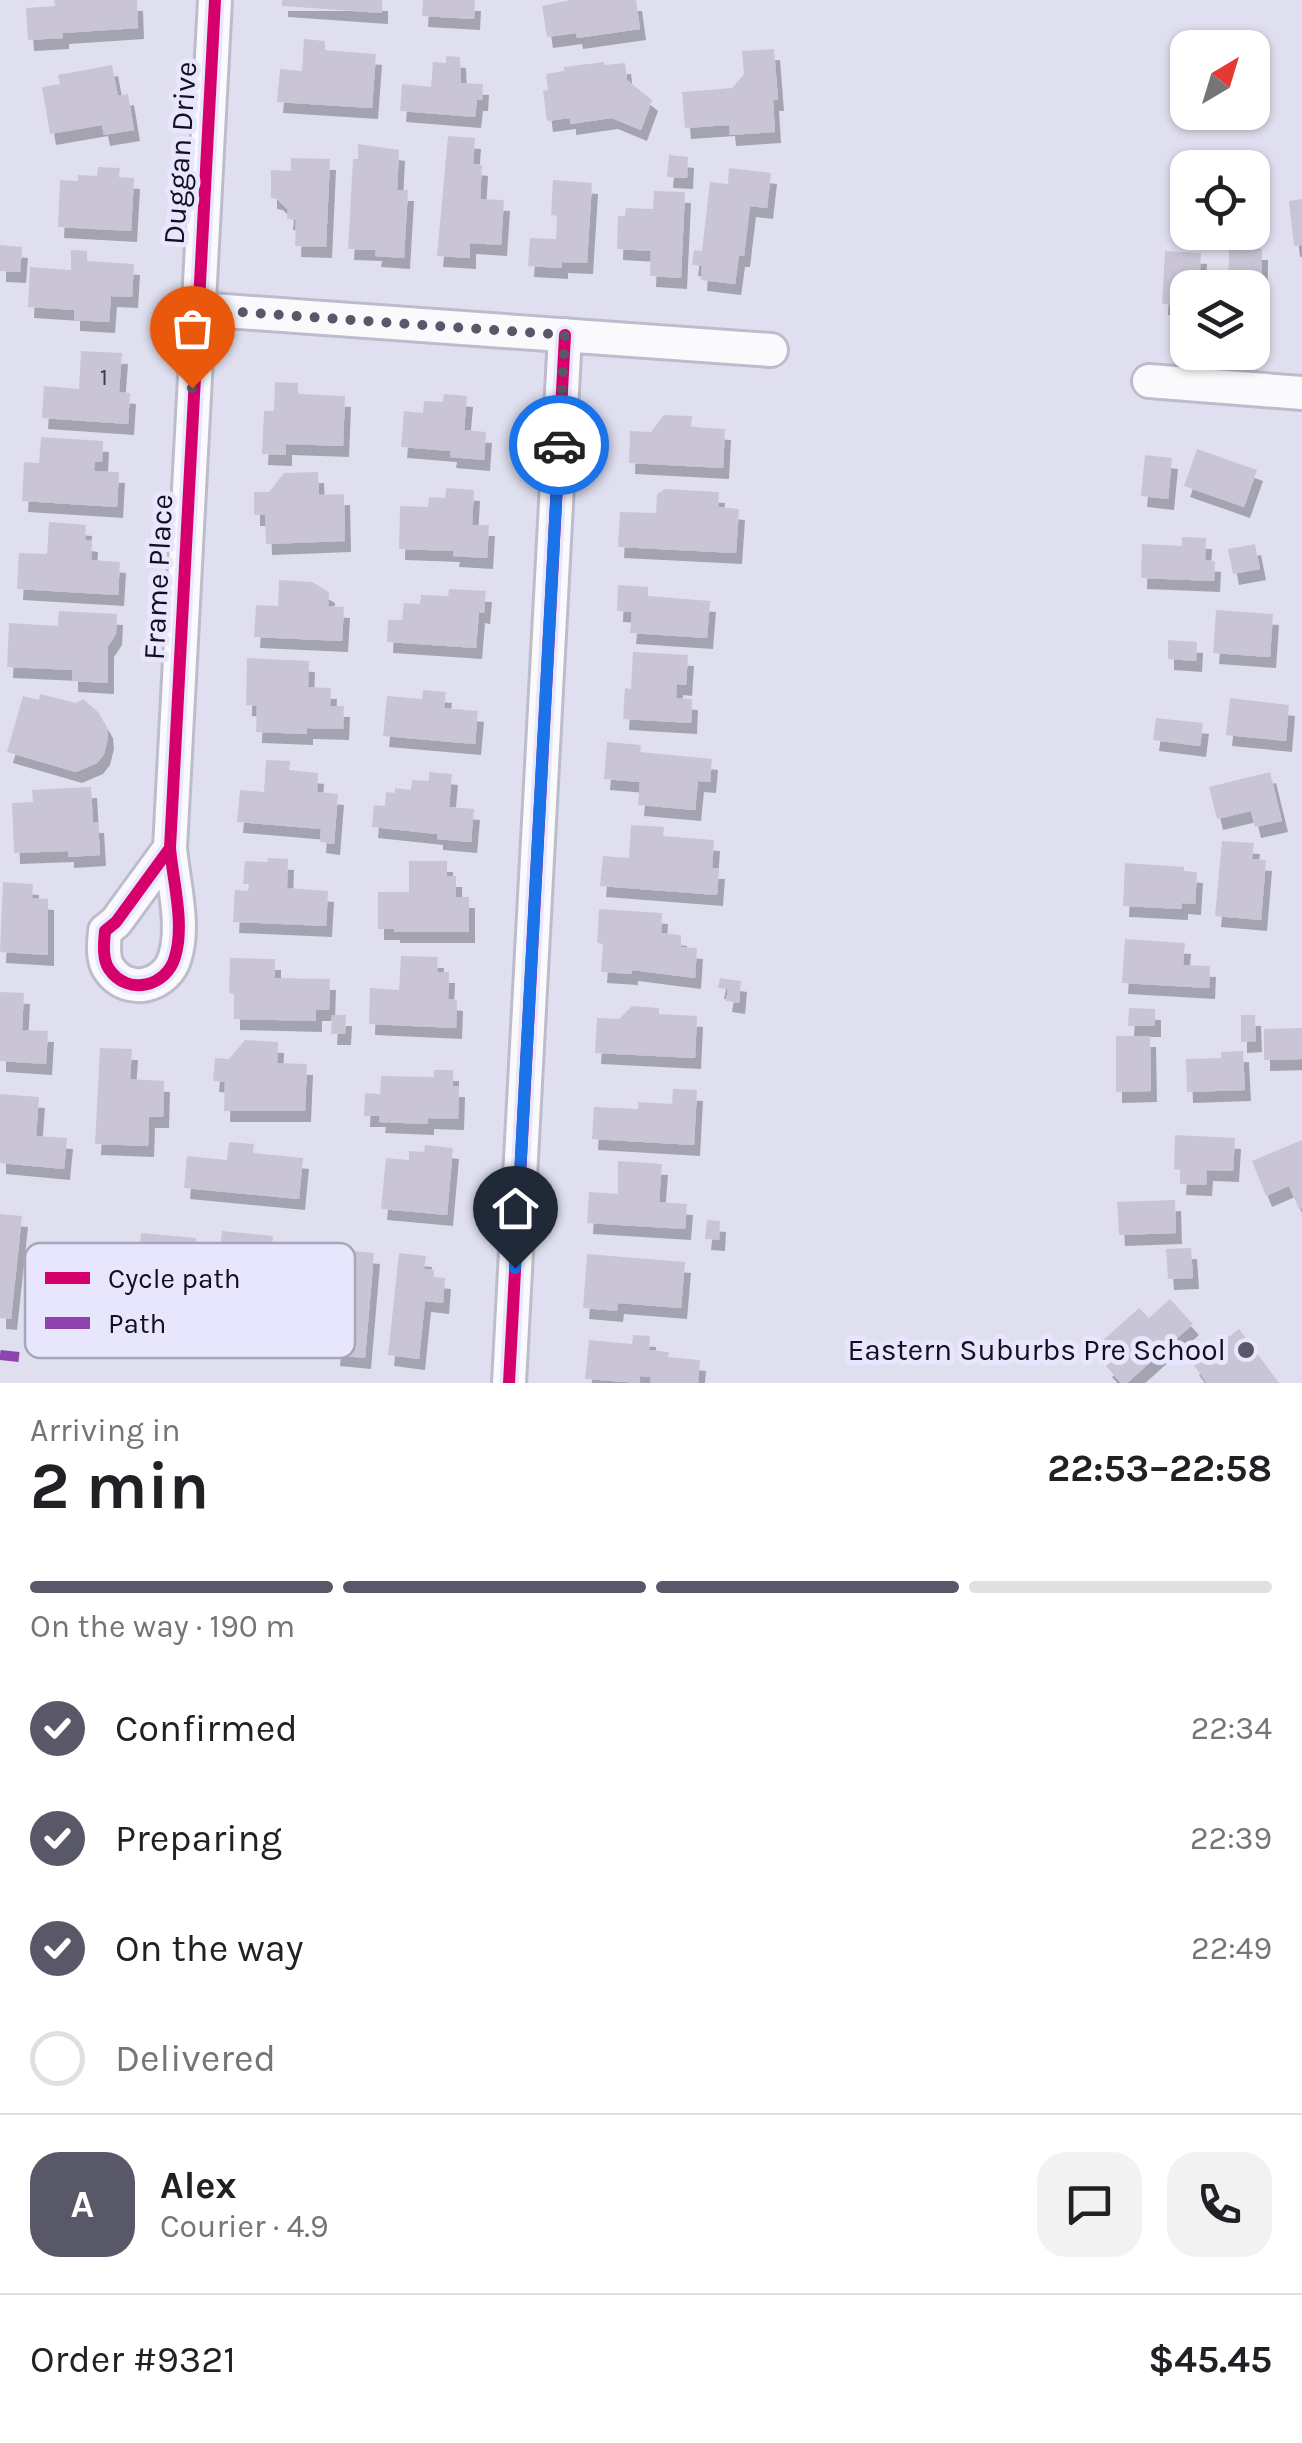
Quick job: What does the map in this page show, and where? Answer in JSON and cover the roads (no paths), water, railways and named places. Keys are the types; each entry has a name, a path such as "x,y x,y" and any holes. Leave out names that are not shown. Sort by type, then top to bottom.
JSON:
{"street":[{"name":"Duggan Drive","path":"196,309 215,0"},
{"path":"196,309 772,350"},
{"name":"Frame Place","path":"170,848 196,309"},
{"path":"509,1383 565,335"},
{"path":"1148,381 1302,393"}],"place":[{"name":"Eastern Suburbs Pre School","path":"1246,1350"}]}
